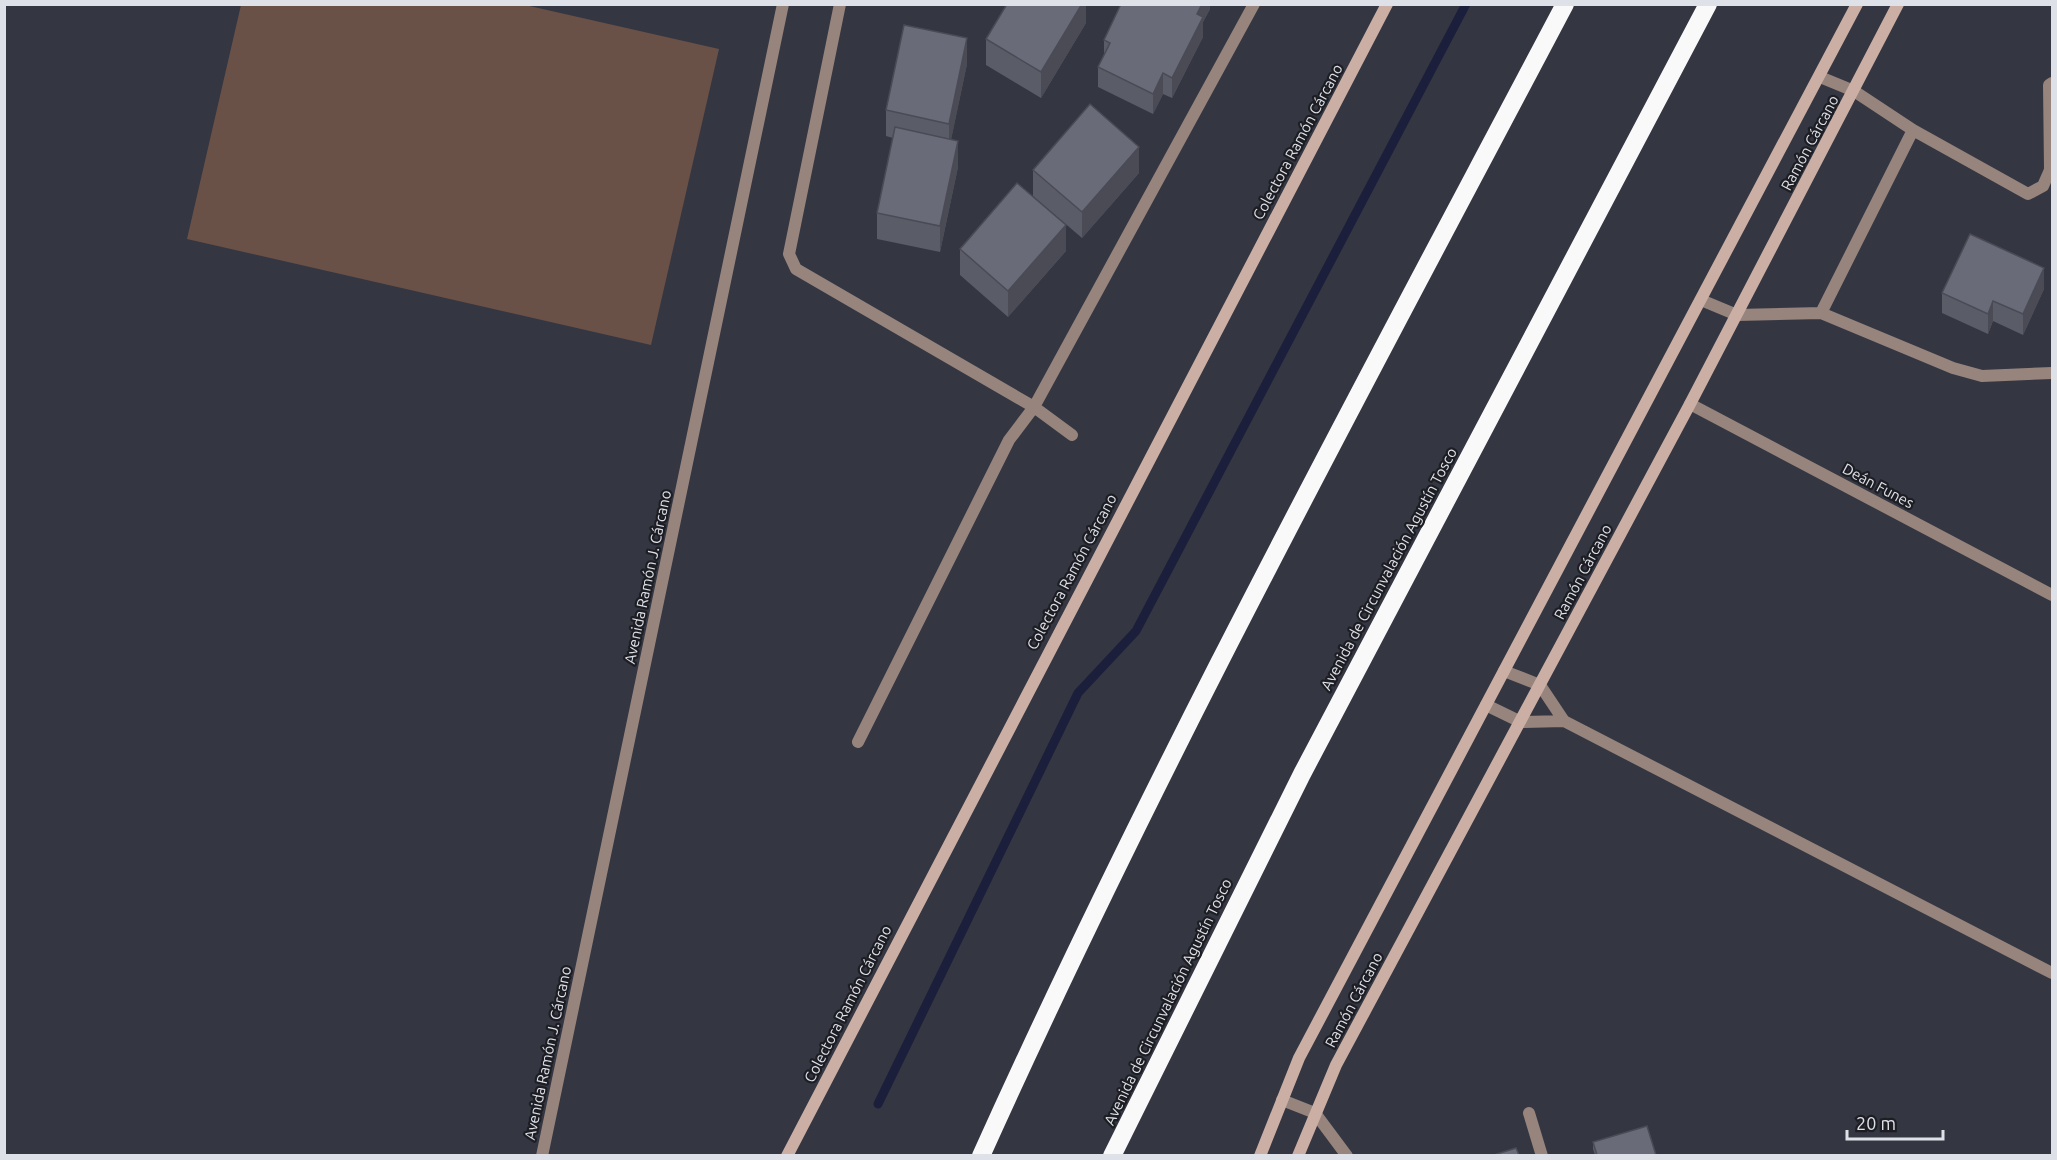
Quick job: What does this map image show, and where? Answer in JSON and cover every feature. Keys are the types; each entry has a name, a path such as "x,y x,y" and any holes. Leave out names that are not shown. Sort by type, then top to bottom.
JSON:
{"highway":[{"path":"981,1155 1105,888 1185,728 1565,4"},
{"name":"Avenida de Circunvalación Agustín Tosco","path":"1112,1155 1302,774 1708,4"}],"main road":[{"name":"Colectora Ramón Cárcano","path":"787,1155 1387,4"},
{"name":"Ramón Cárcano","path":"1260,1155 1299,1058 1857,4"},
{"name":"Ramón Cárcano","path":"1298,1155 1336,1065 1690,404 1898,4"}],"street":[{"name":"Avenida Ramón J. Cárcano","path":"542,1155 783,4"},
{"path":"840,4 789,254 796,269 1034,407 1072,435"},
{"path":"858,742 1009,440 1034,407 1254,4"},
{"path":"1820,77 1854,91 1913,130 2028,194 2043,186 2050,170 2049,84 2052,83"},
{"path":"1821,313 1913,130"},
{"path":"1701,300 1737,315 1821,313 1953,368 1982,376 2052,374"},
{"name":"Deán Funes","path":"1690,404 2052,595"},
{"path":"1504,671 1540,685 1564,722"},
{"path":"1486,705 1521,722 1564,722 2052,973"},
{"path":"1282,1100 1315,1113 1347,1155"},
{"path":"1529,1113 1542,1155"}],"shaded area":[{"path":"241,5 525,5 719,49 651,345 187,239"}],"building":[{"path":"1007,4 1082,4 1041,72 986,39"},
{"path":"1121,4 1202,4 1197,14 1203,17 1172,78 1163,73 1153,94 1098,67 1110,43 1104,40"},
{"path":"904,25 967,38 949,124 886,110"},
{"path":"1090,104 1139,147 1082,212 1033,170"},
{"path":"895,127 958,141 940,226 877,213"},
{"path":"1017,183 1066,225 1008,291 960,249"},
{"path":"1970,234 2044,268 2023,314 1993,301 1988,314 1942,293"},
{"path":"1647,1126 1656,1155 1597,1155 1593,1142"},
{"path":"1516,1148 1519,1155 1494,1155"}],"waterway":[{"path":"878,1104 1078,693 1136,631 1466,4"}]}
